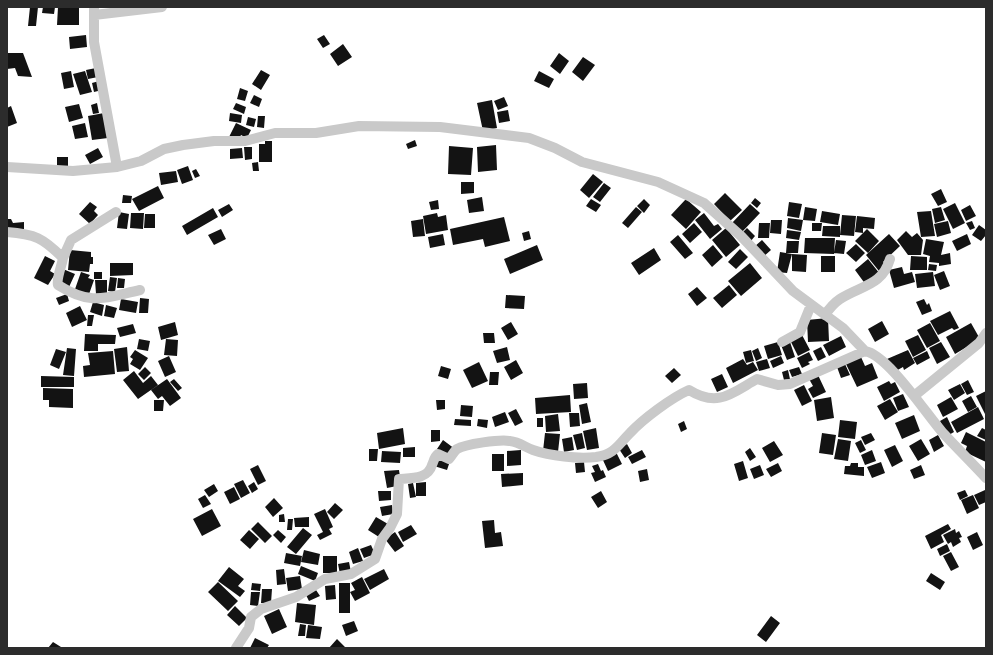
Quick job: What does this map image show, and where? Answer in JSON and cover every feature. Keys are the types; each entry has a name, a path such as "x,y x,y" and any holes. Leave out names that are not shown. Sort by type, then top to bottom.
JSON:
{"street":[{"path":"117,167 94,42 94,11 162,7"},
{"path":"7,167 73,171 117,167 141,161 164,149 182,145 214,141 245,140 275,133 324,132 355,126 440,127 520,136 536,140 582,162 658,182 692,196 704,203 741,236 781,279 810,305 843,328 865,351 870,352 884,363 914,396 943,432 986,478"},
{"path":"116,212 71,240 62,258 61,271 57,281 58,285 82,298 98,300 140,290"},
{"path":"7,232 18,233 44,240 62,258"},
{"path":"825,315 839,299 858,291 880,278 887,270 890,259"},
{"path":"782,342 800,332 810,305"},
{"path":"914,396 979,343 986,333"},
{"path":"236,648 249,628 251,617 261,609 296,597 325,579 351,574 375,559 382,539 390,528 397,514 400,479 421,477 426,474 431,470 438,454 449,459 456,449 470,444 508,440 546,453 569,457 598,457 620,446 629,433 646,419 675,396 689,390 698,396 722,398 757,379 778,385 790,384 865,351"}],"building":[{"path":"30,7 38,7 36,26 28,26"},
{"path":"43,7 55,7 54,14 42,13"},
{"path":"58,7 79,7 79,25 57,25"},
{"path":"86,35 87,47 70,49 69,37"},
{"path":"324,35 330,44 323,48 317,39"},
{"path":"343,44 352,57 338,66 330,54"},
{"path":"7,53 23,53 32,77 18,76 15,68 7,69"},
{"path":"559,53 569,61 560,74 550,66"},
{"path":"583,57 595,65 583,81 572,72"},
{"path":"96,68 98,77 88,79 86,70"},
{"path":"261,70 270,75 261,90 252,84"},
{"path":"71,71 74,87 64,89 61,73"},
{"path":"85,71 92,92 80,95 73,74"},
{"path":"539,71 554,79 549,88 534,81"},
{"path":"99,81 102,90 94,92 92,83"},
{"path":"240,88 248,91 245,101 237,99"},
{"path":"254,95 262,99 259,107 250,103"},
{"path":"504,97 508,106 498,110 494,101"},
{"path":"492,100 497,128 483,131 477,103"},
{"path":"97,103 99,113 93,114 91,105"},
{"path":"236,103 246,107 244,114 233,109"},
{"path":"79,104 83,118 69,122 65,107"},
{"path":"11,106 17,123 7,127 7,108"},
{"path":"508,110 510,121 499,123 497,112"},
{"path":"104,113 108,138 92,140 88,116"},
{"path":"230,113 242,115 241,123 229,121"},
{"path":"258,116 265,116 264,128 257,127"},
{"path":"248,117 256,119 254,127 246,125"},
{"path":"85,123 88,137 75,139 72,126"},
{"path":"236,123 251,130 247,138 241,135 238,141 229,137"},
{"path":"415,140 417,146 408,149 406,144"},
{"path":"265,141 272,141 272,162 259,162 259,144 265,144"},
{"path":"496,145 497,170 478,172 477,147"},
{"path":"449,146 473,148 471,175 448,174"},
{"path":"244,147 252,147 252,159 245,160"},
{"path":"98,148 103,157 90,164 85,155"},
{"path":"242,148 243,158 230,159 230,149"},
{"path":"57,157 68,157 68,168 57,168"},
{"path":"258,162 259,171 253,171 252,163"},
{"path":"188,166 193,180 182,184 177,170"},
{"path":"196,169 200,176 195,178 192,171"},
{"path":"176,171 178,182 161,185 159,173"},
{"path":"593,174 603,182 589,198 580,190"},
{"path":"461,182 474,182 474,193 461,194"},
{"path":"604,183 611,188 600,202 593,197"},
{"path":"158,186 164,198 139,211 132,199"},
{"path":"941,189 947,202 938,206 931,194"},
{"path":"725,193 742,210 730,221 714,204"},
{"path":"123,195 132,196 131,203 122,203"},
{"path":"482,197 484,211 469,213 467,200"},
{"path":"755,198 761,203 757,208 751,203"},
{"path":"591,199 601,205 596,212 586,206"},
{"path":"644,199 650,205 644,213 637,206"},
{"path":"686,199 701,212 686,229 671,215"},
{"path":"438,200 439,209 431,210 429,202"},
{"path":"90,202 97,207 94,211 98,215 90,224 79,214"},
{"path":"789,202 802,204 799,218 787,216"},
{"path":"955,203 965,223 953,229 943,209"},
{"path":"229,204 233,210 222,217 218,210"},
{"path":"750,204 760,213 742,232 732,223"},
{"path":"970,205 976,216 966,221 961,210"},
{"path":"636,207 642,212 628,228 622,223"},
{"path":"805,207 817,209 815,221 803,220"},
{"path":"941,207 945,220 935,223 932,209"},
{"path":"213,208 218,217 187,235 182,226"},
{"path":"822,211 840,214 838,225 820,222"},
{"path":"931,211 935,236 921,237 917,212"},
{"path":"119,212 129,214 127,229 117,228"},
{"path":"131,213 144,213 143,229 130,228"},
{"path":"437,213 438,217 446,215 448,230 426,234 423,216"},
{"path":"704,213 714,226 718,224 722,229 710,239 695,220"},
{"path":"145,214 155,214 155,228 144,228"},
{"path":"842,215 856,216 854,236 840,235"},
{"path":"857,216 875,218 874,229 863,228 863,233 855,232"},
{"path":"504,217 510,241 485,247 483,239 453,245 450,229"},
{"path":"788,218 803,220 801,231 787,228"},
{"path":"7,219 11,219 13,223 24,222 24,231 7,231"},
{"path":"423,219 425,236 413,237 411,221"},
{"path":"771,220 782,220 781,234 770,233"},
{"path":"948,221 951,233 937,237 934,224"},
{"path":"972,221 975,228 970,230 966,223"},
{"path":"694,223 702,232 690,243 682,234"},
{"path":"759,223 770,223 769,238 758,238"},
{"path":"812,223 822,223 821,231 812,231"},
{"path":"979,225 986,230 986,235 981,241 972,235"},
{"path":"823,226 840,226 840,237 822,236"},
{"path":"726,228 740,245 726,257 712,240"},
{"path":"747,228 755,236 750,242 741,234"},
{"path":"221,229 226,239 214,245 208,235"},
{"path":"867,229 879,241 868,253 855,241"},
{"path":"787,230 801,232 799,240 786,238"},
{"path":"529,231 531,239 524,241 522,233"},
{"path":"906,231 912,237 917,233 923,240 921,255 908,255 897,240"},
{"path":"443,234 445,245 430,248 428,237"},
{"path":"889,234 900,246 883,262 886,265 879,271 866,255"},
{"path":"967,234 971,244 957,251 952,241"},
{"path":"678,235 693,253 685,259 670,242"},
{"path":"805,238 835,238 834,254 804,253"},
{"path":"926,239 944,242 941,255 950,253 951,264 939,266 939,263 929,262 930,256 923,254"},
{"path":"762,240 771,250 763,257 754,247"},
{"path":"836,240 846,241 844,254 834,253"},
{"path":"787,241 799,241 798,253 786,253"},
{"path":"856,244 865,253 856,262 846,253"},
{"path":"537,245 543,260 510,274 504,259"},
{"path":"713,245 723,257 712,267 702,255"},
{"path":"654,248 661,260 639,275 631,263"},
{"path":"740,249 748,257 736,269 728,262"},
{"path":"70,250 91,252 93,264 90,264 89,272 68,270"},
{"path":"780,252 792,254 787,273 777,272"},
{"path":"792,254 807,255 806,272 792,271"},
{"path":"45,256 55,261 50,271 55,274 48,285 34,278"},
{"path":"821,256 835,256 835,272 821,272"},
{"path":"911,256 927,257 927,270 910,270"},
{"path":"868,259 880,274 866,285 855,270"},
{"path":"110,263 133,263 133,275 110,276"},
{"path":"750,263 762,278 741,296 728,281"},
{"path":"929,264 937,265 936,271 928,270"},
{"path":"902,267 904,274 912,272 915,282 894,288 889,270"},
{"path":"63,269 75,274 69,287 58,283"},
{"path":"944,271 950,286 940,290 934,275"},
{"path":"81,272 90,275 88,278 94,280 88,297 74,292"},
{"path":"94,272 102,272 102,279 94,279"},
{"path":"933,272 935,286 917,288 915,274"},
{"path":"110,277 117,278 115,292 108,291"},
{"path":"118,278 125,279 124,288 117,288"},
{"path":"95,280 107,280 107,294 96,294"},
{"path":"729,285 737,295 722,308 713,298"},
{"path":"697,287 707,298 697,306 688,294"},
{"path":"67,294 69,301 59,305 56,298"},
{"path":"506,295 525,296 524,309 505,308"},
{"path":"140,298 149,299 148,313 139,313"},
{"path":"121,299 138,302 136,313 119,310"},
{"path":"924,299 927,305 929,303 932,311 922,315 916,302"},
{"path":"93,302 104,305 102,316 90,312"},
{"path":"106,305 117,308 114,318 104,316"},
{"path":"80,306 87,320 72,327 66,313"},
{"path":"950,311 959,328 954,330 952,328 938,335 930,321"},
{"path":"88,315 94,315 92,326 87,326"},
{"path":"828,318 829,341 808,342 807,320"},
{"path":"882,321 889,334 875,342 868,329"},
{"path":"175,322 178,335 161,340 158,327"},
{"path":"511,322 518,334 508,340 501,328"},
{"path":"930,323 940,341 927,348 917,330"},
{"path":"971,323 980,339 955,354 946,337"},
{"path":"133,324 136,333 120,337 117,328"},
{"path":"483,333 494,333 495,343 484,343"},
{"path":"85,334 116,335 115,344 98,344 98,351 84,351"},
{"path":"802,335 810,350 798,356 790,340"},
{"path":"918,335 926,350 913,357 905,341"},
{"path":"841,336 846,347 829,356 823,345"},
{"path":"139,339 150,341 148,351 137,349"},
{"path":"166,339 178,340 177,356 164,355"},
{"path":"778,342 782,355 768,359 764,346"},
{"path":"790,342 795,357 787,360 781,345"},
{"path":"941,342 950,357 937,364 929,348"},
{"path":"127,347 129,371 117,372 114,349"},
{"path":"507,347 510,360 497,363 493,351"},
{"path":"821,347 826,357 818,361 813,351"},
{"path":"67,348 76,349 74,376 63,375"},
{"path":"758,348 762,358 756,361 752,351"},
{"path":"56,349 66,352 59,369 50,365"},
{"path":"135,350 148,358 140,370 130,364 133,359 130,357"},
{"path":"751,350 754,361 746,363 743,352"},
{"path":"908,350 915,363 904,370 903,367 894,372 887,359"},
{"path":"113,351 115,374 84,377 83,366 90,365 88,353"},
{"path":"927,351 930,358 917,365 913,358"},
{"path":"809,352 813,360 808,362 810,364 802,368 797,358"},
{"path":"169,356 176,372 165,377 158,361"},
{"path":"781,356 784,363 773,368 770,361"},
{"path":"861,357 865,366 872,363 878,378 857,387 846,364"},
{"path":"743,359 747,365 753,362 758,370 733,383 726,368"},
{"path":"767,359 770,368 759,371 756,362"},
{"path":"516,360 523,373 511,380 504,367"},
{"path":"479,362 488,381 472,388 463,370"},
{"path":"845,364 850,375 841,378 837,367"},
{"path":"441,366 451,369 448,379 438,376"},
{"path":"145,367 151,373 144,380 138,374"},
{"path":"799,367 802,374 792,377 789,370"},
{"path":"674,368 681,375 672,383 665,376"},
{"path":"788,370 790,379 784,380 782,372"},
{"path":"134,371 143,383 151,376 158,385 138,399 123,380"},
{"path":"490,372 499,372 498,385 489,385"},
{"path":"722,374 728,387 717,392 711,379"},
{"path":"818,375 826,392 813,398 808,389 813,386 809,379"},
{"path":"41,376 74,377 74,387 41,387"},
{"path":"167,379 181,398 170,406 162,396 158,399 151,390"},
{"path":"174,379 182,388 178,391 170,382"},
{"path":"968,380 974,392 967,395 961,384"},
{"path":"889,381 891,384 895,382 900,392 884,401 877,387"},
{"path":"587,383 588,398 574,399 573,384"},
{"path":"960,384 965,393 954,400 948,390"},
{"path":"804,385 812,401 802,406 794,390"},
{"path":"43,388 73,389 73,408 49,407 49,400 43,400"},
{"path":"986,391 986,416 976,396"},
{"path":"903,394 909,407 898,411 893,398"},
{"path":"570,395 571,412 536,414 535,398"},
{"path":"971,396 977,407 968,412 962,401"},
{"path":"831,397 834,418 817,421 814,400"},
{"path":"951,397 958,409 943,417 937,405"},
{"path":"890,399 898,412 885,420 877,406"},
{"path":"154,400 164,400 163,411 154,411"},
{"path":"436,400 445,400 445,409 437,410"},
{"path":"587,403 591,422 582,424 579,405"},
{"path":"461,405 473,406 472,417 460,416"},
{"path":"978,407 984,419 957,433 951,422"},
{"path":"516,409 523,422 515,426 508,413"},
{"path":"505,412 509,422 495,427 492,417"},
{"path":"569,413 579,413 580,426 570,427"},
{"path":"558,414 560,431 546,432 545,416"},
{"path":"914,415 920,431 902,439 895,423"},
{"path":"947,417 954,432 947,436 940,421"},
{"path":"537,418 543,418 543,427 537,427"},
{"path":"455,419 471,420 471,426 454,425"},
{"path":"478,419 488,420 487,428 477,426"},
{"path":"840,420 857,422 855,439 838,437"},
{"path":"684,421 687,429 681,432 678,424"},
{"path":"403,428 405,444 379,449 377,433"},
{"path":"596,428 599,448 587,450 583,431"},
{"path":"982,428 986,430 986,440 977,436"},
{"path":"431,430 440,430 440,441 431,442"},
{"path":"966,432 986,442 986,462 965,452 967,446 961,443"},
{"path":"545,433 560,434 558,452 543,451"},
{"path":"582,433 585,448 577,450 573,435"},
{"path":"822,433 836,435 833,455 819,453"},
{"path":"871,433 875,440 865,445 861,437"},
{"path":"938,435 944,446 934,452 929,440"},
{"path":"572,437 574,450 564,452 562,439"},
{"path":"838,439 851,441 848,461 834,459"},
{"path":"921,439 930,454 918,461 909,446"},
{"path":"443,440 455,449 449,458 437,449"},
{"path":"861,440 866,450 860,453 855,443"},
{"path":"774,441 783,455 770,462 762,448"},
{"path":"627,444 632,453 625,458 619,449"},
{"path":"895,445 903,461 892,467 884,450"},
{"path":"415,447 415,457 403,457 403,448"},
{"path":"750,448 756,457 750,461 745,452"},
{"path":"369,449 378,449 377,461 369,461"},
{"path":"521,450 521,465 507,466 507,451"},
{"path":"642,450 646,457 632,464 628,457"},
{"path":"872,450 876,461 865,465 861,455"},
{"path":"382,451 401,452 400,463 381,462"},
{"path":"616,452 622,464 608,471 602,458"},
{"path":"492,454 504,454 504,471 492,471"},
{"path":"437,457 450,461 447,470 434,466"},
{"path":"743,461 748,478 739,481 734,464"},
{"path":"584,462 585,472 576,473 575,463"},
{"path":"881,462 885,473 872,478 867,467"},
{"path":"778,463 782,471 771,477 766,469"},
{"path":"851,463 858,463 858,467 864,467 864,476 844,474 845,466 850,466"},
{"path":"598,464 606,477 595,482 591,473 595,472 592,466"},
{"path":"258,465 266,481 258,485 250,469"},
{"path":"760,465 764,475 754,479 750,469"},
{"path":"921,465 925,475 914,479 910,470"},
{"path":"647,469 649,480 640,482 638,471"},
{"path":"399,470 400,477 397,486 387,488 384,471"},
{"path":"523,473 523,485 502,487 501,474"},
{"path":"243,480 250,493 241,498 234,484"},
{"path":"254,482 258,489 252,493 248,486"},
{"path":"426,482 426,496 416,496 416,483"},
{"path":"413,483 416,497 410,498 408,484"},
{"path":"214,484 218,491 209,497 204,490"},
{"path":"234,487 240,499 230,504 224,492"},
{"path":"965,490 968,496 960,500 957,493"},
{"path":"985,490 986,502 979,505 974,495"},
{"path":"378,491 391,491 391,500 379,501"},
{"path":"601,491 607,502 598,508 591,497"},
{"path":"205,495 211,504 203,508 198,499"},
{"path":"973,495 979,508 967,514 961,500"},
{"path":"274,498 283,508 273,517 265,507"},
{"path":"335,503 343,510 334,519 327,512"},
{"path":"392,505 393,514 382,516 380,507"},
{"path":"212,509 221,526 202,536 193,519"},
{"path":"325,509 333,527 329,529 332,534 320,540 317,535 323,532 314,514"},
{"path":"284,514 285,522 279,522 279,515"},
{"path":"309,517 309,527 295,527 294,518"},
{"path":"376,517 388,524 379,537 368,530"},
{"path":"288,519 293,519 292,530 287,530"},
{"path":"494,520 495,533 501,532 503,546 485,548 482,521"},
{"path":"258,522 272,536 265,543 251,529"},
{"path":"948,524 951,529 941,535 944,542 931,549 925,536"},
{"path":"411,525 417,534 403,542 398,532"},
{"path":"303,528 312,535 296,554 287,547"},
{"path":"955,529 956,533 959,531 962,537 959,538 961,542 953,547 951,542 948,544 943,535"},
{"path":"249,530 259,539 250,549 240,540"},
{"path":"278,530 286,537 281,543 273,535"},
{"path":"395,532 404,546 395,552 385,539"},
{"path":"977,532 983,545 973,550 967,537"},
{"path":"947,544 950,551 940,556 937,549"},
{"path":"371,545 375,554 364,558 360,549"},
{"path":"358,548 363,561 353,564 349,552"},
{"path":"304,550 320,554 318,565 301,562"},
{"path":"951,552 959,567 951,571 943,556"},
{"path":"286,553 302,556 300,566 284,563"},
{"path":"323,556 337,556 337,573 323,573"},
{"path":"349,562 351,572 340,574 338,564"},
{"path":"301,566 318,573 315,581 298,574"},
{"path":"229,567 244,579 238,586 245,591 240,597 218,581"},
{"path":"284,569 286,584 277,585 276,570"},
{"path":"384,569 389,579 370,590 364,579"},
{"path":"931,573 945,582 940,590 926,581"},
{"path":"300,576 302,589 288,591 286,578"},
{"path":"362,577 370,593 355,601 350,592 355,590 351,583"},
{"path":"218,582 238,601 228,611 208,592"},
{"path":"252,583 261,584 260,591 251,590"},
{"path":"339,583 350,583 350,613 339,613"},
{"path":"335,585 336,599 326,600 325,586"},
{"path":"262,589 272,589 271,603 261,603"},
{"path":"316,590 320,596 309,601 306,595"},
{"path":"251,592 260,592 258,606 250,605"},
{"path":"297,603 316,605 314,625 295,622"},
{"path":"235,606 247,618 239,626 227,615"},
{"path":"279,609 287,627 272,634 264,616"},
{"path":"771,616 780,623 766,642 757,635"},
{"path":"354,621 358,631 346,636 342,625"},
{"path":"300,624 306,625 305,636 298,636"},
{"path":"308,625 322,627 320,639 306,638"},
{"path":"255,638 269,645 267,648 250,648"},
{"path":"337,639 346,648 329,648"},
{"path":"53,642 61,647 48,648"}]}
